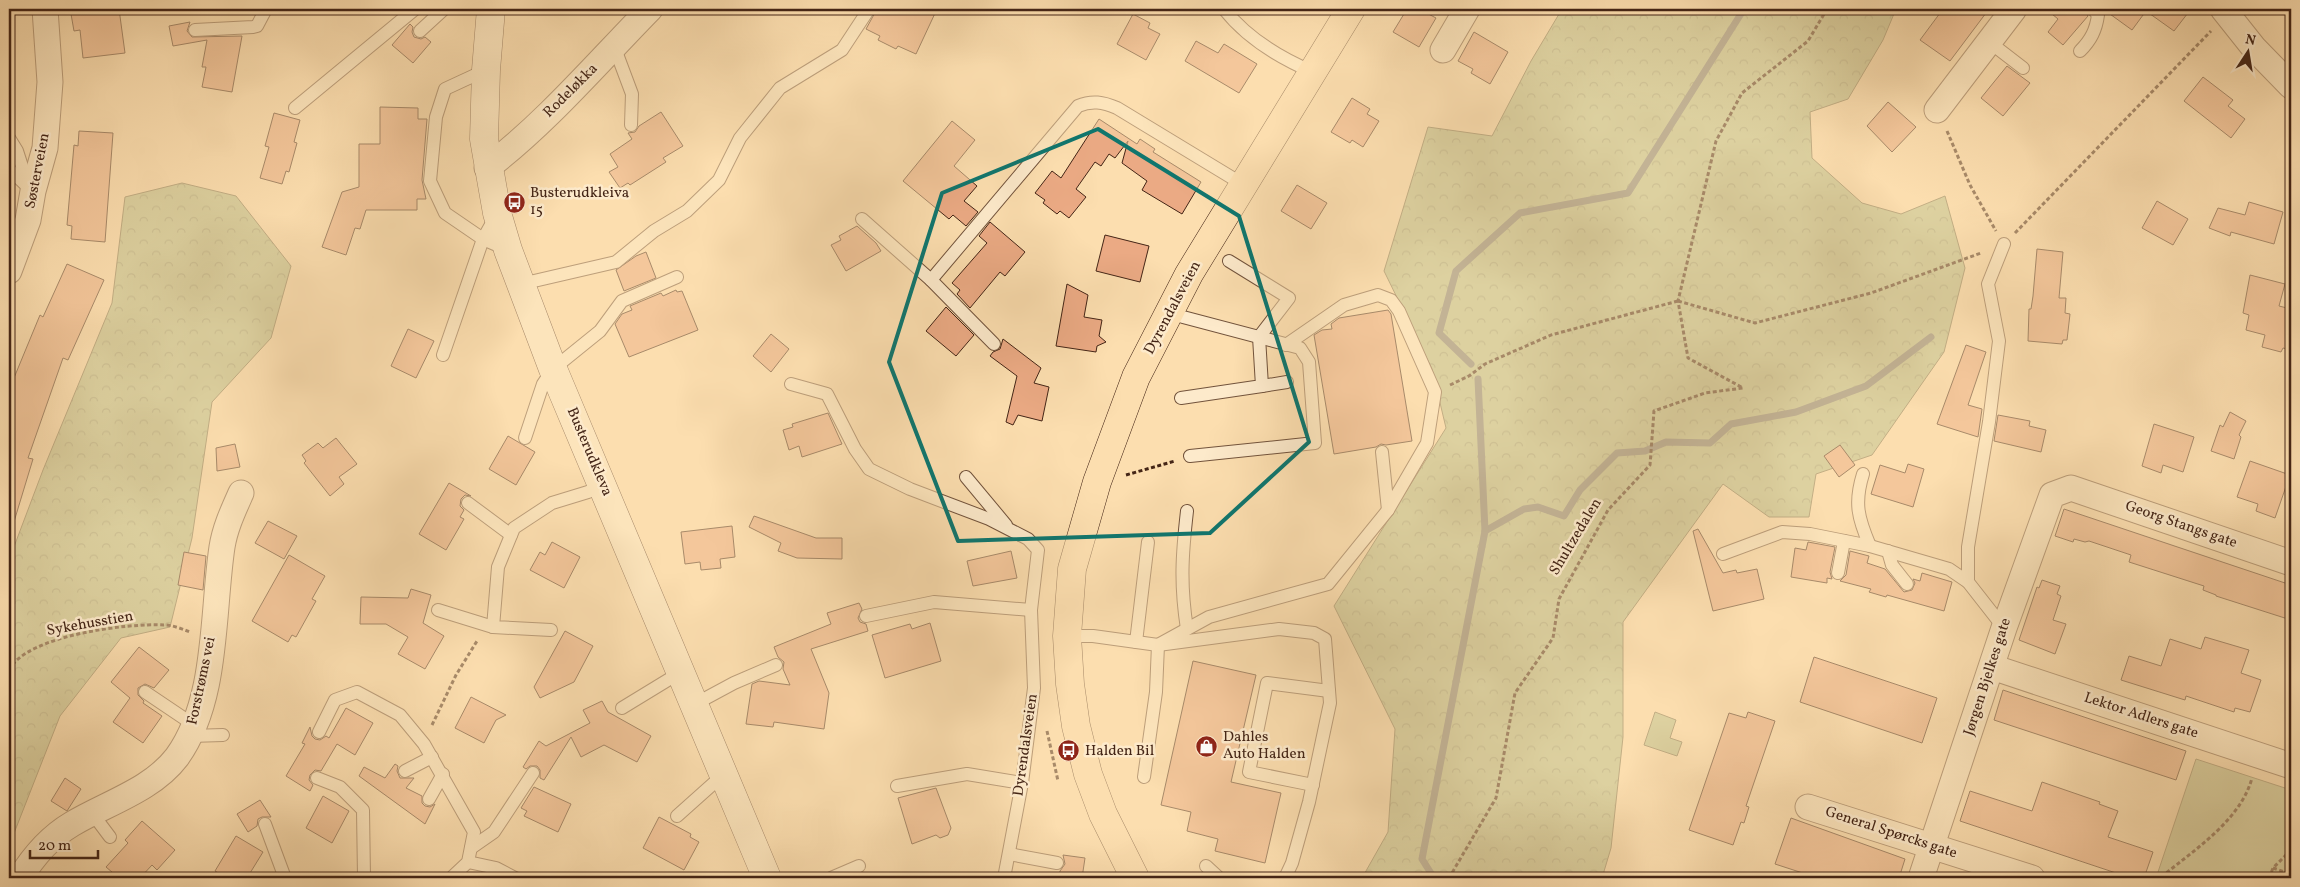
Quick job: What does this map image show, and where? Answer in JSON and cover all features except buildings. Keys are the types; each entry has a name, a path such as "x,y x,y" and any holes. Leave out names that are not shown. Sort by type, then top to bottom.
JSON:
{"main road":[{"name":"Dyrendalsveien","path":"1135,878 1102,814 1088,774 1076,726 1071,693 1067,636 1072,569 1097,482 1136,377 1189,274 1351,9"}],"street":[{"name":"Søsterveien","path":"9,271 28,220 31,190 45,148 50,82 45,9"},
{"name":"Busterudkleva","path":"491,9 486,70 484,139 487,168 508,250 554,369 724,774 761,876"},
{"name":"Rodeløkka","path":"487,168 518,143 650,9"},
{"path":"1443,50 1467,9"},
{"path":"1938,110 2011,10"},
{"path":"2226,11 2254,48 2291,86"},
{"name":"Georg Stangs gate","path":"2071,488 2291,563"},
{"name":"Jørgen Bjelkes gate","path":"1921,878 2004,628 2052,495 2071,488"},
{"name":"Forstrøms vei","path":"20,878 45,846 71,825 160,775 176,758 192,731 208,670 222,547 227,525 240,493"},
{"name":"Lektor Adlers gate","path":"1992,667 2291,766"},
{"name":"General Spørcks gate","path":"1808,807 2032,878"}],"lane":[{"path":"195,30 253,27 259,23 266,9"},
{"path":"295,108 415,9"},
{"path":"420,31 444,9"},
{"path":"521,284 616,262 654,231 687,210 719,180 740,138 780,88 842,50 869,9"},
{"path":"1224,9 1236,24 1274,52 1312,72"},
{"path":"2080,51 2096,28 2098,15 2093,9"},
{"path":"1988,41 2023,68"},
{"path":"614,46 632,94 631,125"},
{"path":"486,70 445,89 436,117 430,181 445,213 483,239 508,250"},
{"path":"931,280 1078,106 1089,101 1117,108 1244,185"},
{"path":"9,138 17,151 31,190"},
{"path":"9,169 31,190"},
{"path":"443,355 483,239 497,213"},
{"path":"862,219 931,280 994,344"},
{"path":"1968,582 1968,547 1989,422 1999,341 1988,284 2004,244"},
{"path":"1228,261 1289,298 1258,337 1262,386"},
{"path":"525,438 543,384 554,369 600,331 622,301 677,278"},
{"path":"1158,645 1209,617 1328,584 1388,510 1426,443 1435,392 1399,311 1391,300 1378,295 1344,306 1286,345"},
{"path":"1170,310 1183,317 1300,348 1309,362 1315,443 1190,456"},
{"path":"1182,398 1287,382"},
{"name":"Dyrendalsveien","path":"791,384 827,394 855,449 869,469 910,489 1010,529 1028,539 1038,550 1031,610 1034,688 1022,783 1004,878"},
{"path":"1382,452 1388,510"},
{"path":"1863,474 1857,493 1857,509 1870,546"},
{"path":"966,477 1010,529"},
{"path":"489,626 498,568 514,528 552,503 588,492 602,485"},
{"path":"468,502 511,535"},
{"path":"1187,511 1181,565 1182,597 1187,629"},
{"path":"1723,554 1782,532 1810,534 1870,546 1949,569 1968,582 2004,628"},
{"path":"1838,573 1844,541"},
{"path":"1136,642 1148,542"},
{"path":"1888,552 1892,565 1907,584"},
{"path":"866,616 934,602 1031,610"},
{"path":"438,610 489,626 551,630"},
{"path":"1067,636 1093,636 1158,645 1279,630 1314,632 1324,639 1330,703 1292,863 1285,878"},
{"path":"1144,777 1156,692 1158,645"},
{"path":"695,704 734,683 776,665"},
{"path":"622,708 682,672"},
{"path":"1312,785 1249,772 1266,683 1329,691"},
{"path":"145,692 192,731 223,735"},
{"path":"319,732 335,700 357,692 400,715 424,744 443,774 474,832 468,862 452,878"},
{"path":"405,771 432,757"},
{"path":"471,848 494,832 533,773"},
{"path":"430,799 443,774"},
{"path":"677,816 724,774"},
{"path":"896,786 967,774 1022,783"},
{"path":"317,778 340,787 363,810 364,878"},
{"path":"92,813 110,837"},
{"path":"265,824 285,878"},
{"path":"1009,854 1057,863"},
{"path":"468,862 496,868 515,878"},
{"path":"831,878 858,866"},
{"path":"1206,866 1219,878"}],"path":[{"name":"Shultzedalen","path":"1449,878 1496,798 1515,693 1553,638 1559,599 1608,510 1650,465 1654,411 1705,393 1743,388 1688,358 1678,301 1716,141 1742,93 1808,42 1827,9"},
{"path":"1469,376 1485,364 1551,335 1678,301 1755,323 1871,293 2004,244 2226,11"},
{"path":"1938,110 1970,185 2004,244"},
{"path":"1123,476 1190,456"},
{"name":"Sykehusstien","path":"9,670 22,654 39,645 96,631 128,626 166,625 213,638"},
{"path":"424,744 444,699 478,639 489,626"},
{"path":"2164,878 2165,874 2200,846 2234,813 2250,786 2259,755"},
{"path":"2269,878 2273,868 2291,850"},
{"path":"2273,868 2291,874"}],"highlighted area":[{"path":"1098,129 1239,216 1309,442 1210,533 958,541 889,362 942,193"}],"green space":[{"path":"1562,9 1896,9 1883,40 1848,99 1810,112 1812,158 1862,203 1901,214 1945,196 1965,268 1944,352 1872,455 1816,474 1809,517 1769,517 1723,484 1623,622 1623,737 1611,848 1602,878 1362,878 1388,832 1395,729 1334,606 1446,428 1432,369 1384,271 1428,127 1492,136 1531,61"},
{"path":"182,183 236,196 291,266 271,338 212,402 192,538 170,627 121,638 60,716 9,846 9,560 43,470 112,303 125,197"},
{"path":"1655,712 1676,720 1670,738 1682,742 1677,756 1644,745"},
{"path":"2196,759 2291,790 2291,878 2156,878"}],"waterway":[{"path":"1471,364 1439,333 1456,271 1520,213 1628,193 1744,9"},
{"path":"1485,531 1524,509 1538,507 1564,516 1580,490 1617,453 1645,451 1666,442 1710,443 1731,424 1796,412 1866,386 1931,337"},
{"path":"1434,878 1422,859 1485,531 1478,379"}],"place":[{"name":"Busterudkleiva 15","path":"514,202"},
{"name":"Dahles Auto Halden","path":"1207,746"},
{"name":"Halden Bil","path":"1069,751"}]}
